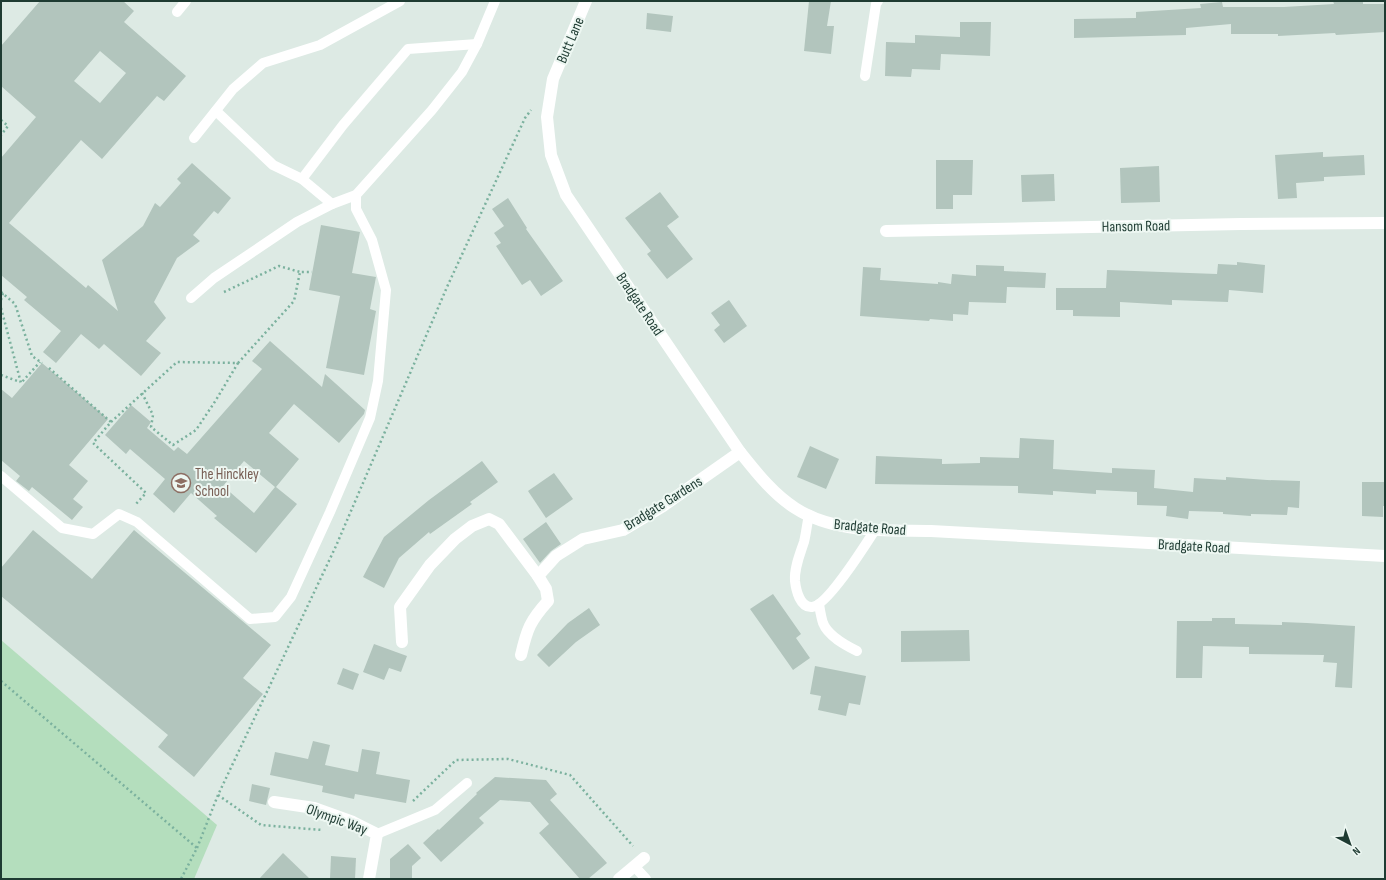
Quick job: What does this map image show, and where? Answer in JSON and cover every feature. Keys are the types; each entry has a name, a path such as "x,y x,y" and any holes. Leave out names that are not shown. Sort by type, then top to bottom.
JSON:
{"street":[{"name":"Butt Lane","path":"553,79 586,1"},
{"name":"Bradgate Road","path":"553,79 547,117 552,155 566,195 740,452 779,496 795,508 825,522 841,526 875,530 931,531 1385,556"},
{"name":"Hansom Road","path":"886,231 1233,224 1385,223"},
{"name":"Bradgate Gardens","path":"538,576 556,556 583,539 622,530 663,506 740,452"},
{"path":"402,642 400,607 430,565 455,539 472,526 489,519 499,524 546,589 548,601 536,614 526,631 521,655"},
{"name":"Olympic Way","path":"274,802 314,808 353,822 377,834 369,879"},
{"path":"619,879 644,858"}],"lane":[{"path":"177,12 186,1"},
{"path":"194,138 233,89 263,63 320,45 400,1"},
{"path":"191,298 214,278 297,222 332,204 356,195 447,92 462,72 477,44 494,1"},
{"path":"865,76 876,4 878,1"},
{"path":"302,179 343,125 408,48 477,44"},
{"path":"216,111 273,165 302,179 332,204"},
{"path":"1,476 62,528 93,534 119,514 137,522 250,619 275,617 291,597 330,512 370,418 378,382 386,290 372,240 356,209 356,195"},
{"path":"809,515 795,580 798,594 802,602 807,607 812,607 819,604 832,591 858,557 875,530"},
{"path":"819,604 823,624 829,632 857,651"},
{"path":"377,834 435,810 467,783"},
{"path":"634,866 646,879"}],"path":[{"path":"181,879 197,848 218,795 336,546 447,287 525,118 533,107"},
{"path":"1,120 8,126 1,135"},
{"path":"224,292 279,266 300,272 312,272"},
{"path":"142,393 153,414 151,427 173,445 196,430 238,363 294,301 300,272"},
{"path":"1,300 2,293"},
{"path":"2,293 15,304 32,356 41,363 21,383"},
{"path":"1,308 21,383"},
{"path":"140,510 135,505 146,493 93,443 111,422 177,362 238,363"},
{"path":"49,368 111,422"},
{"path":"1,374 21,383"},
{"path":"1,681 197,848"},
{"path":"411,803 456,760 508,759 570,775 644,858"}],"green space":[{"path":"1,640 217,825 194,879 1,879"}],"building":[{"path":"40,1 123,1 134,11 124,22 186,76 164,101 157,96 102,159 81,140 9,223 86,288 88,285 118,311 102,260 143,226 155,203 160,207 181,183 177,179 192,163 231,198 218,214 214,211 193,235 200,241 177,258 154,302 166,318 146,341 161,353 141,376 104,344 99,349 81,334 56,363 43,352 61,331 24,300 27,297 1,275 1,158 36,117 1,86 1,46","holes":["100,51 126,73 100,103 74,81"]},
{"path":"809,1 831,1 827,26 834,26 831,54 804,51"},
{"path":"1333,1 1363,2 1363,4 1385,4 1385,32 1278,36 1278,34 1231,34 1231,24 1186,28 1186,35 1074,38 1074,19 1136,18 1136,12 1201,8 1200,4 1222,2 1223,7 1284,7 1334,4"},
{"path":"647,13 673,16 671,32 646,29"},
{"path":"960,22 991,22 990,56 941,54 940,70 912,69 911,77 885,76 886,42 915,43 915,35 960,37"},
{"path":"1323,152 1323,157 1364,155 1365,175 1324,177 1324,181 1296,183 1297,198 1278,199 1275,155"},
{"path":"936,160 973,160 972,195 953,195 953,209 936,209"},
{"path":"1159,166 1160,202 1121,203 1120,168"},
{"path":"1054,174 1055,201 1022,202 1021,175"},
{"path":"660,192 679,217 667,226 693,259 667,279 647,254 651,251 625,218"},
{"path":"508,198 527,228 526,229 563,281 541,296 530,280 522,285 496,246 501,243 494,233 504,226 492,209"},
{"path":"321,225 360,232 352,273 376,277 370,309 376,311 364,375 326,368 340,296 309,290"},
{"path":"1237,262 1265,265 1263,293 1229,290 1228,302 1172,300 1172,305 1120,302 1120,317 1073,316 1073,310 1056,310 1056,288 1106,288 1107,270 1217,274 1218,264 1237,265"},
{"path":"976,265 1004,266 1004,271 1046,273 1045,288 1007,287 1006,303 969,302 968,315 953,314 953,321 930,319 929,321 860,316 863,267 881,268 880,280 938,284 938,282 951,284 952,274 976,276"},
{"path":"729,300 747,326 724,343 714,330 720,325 711,313"},
{"path":"270,341 322,387 325,374 365,410 364,414 339,443 294,404 269,433 299,459 276,487 297,504 256,553 214,518 217,516 191,493 174,513 153,494 165,479 130,449 126,454 105,435 131,405 151,422 147,428 174,451 178,447 187,454 262,369 252,361","holes":["244,461 275,487 254,513 223,486"]},
{"path":"42,363 108,419 69,465 88,481 73,499 83,507 72,520 32,487 29,491 16,481 20,476 1,460 1,389 12,398"},
{"path":"1020,438 1054,440 1053,469 1112,473 1112,468 1155,470 1154,488 1193,492 1194,478 1226,480 1226,477 1300,481 1299,508 1288,507 1287,515 1251,514 1251,516 1223,514 1223,512 1189,511 1188,519 1166,516 1167,506 1137,505 1137,492 1096,490 1096,494 1053,491 1053,495 1018,493 1018,486 875,484 876,456 942,459 942,464 980,463 980,457 1019,458"},
{"path":"810,446 839,459 826,489 797,477"},
{"path":"482,461 498,482 470,502 472,504 430,534 429,532 399,558 384,588 363,577 384,537 429,500"},
{"path":"554,473 573,499 546,518 528,491"},
{"path":"1362,482 1385,482 1385,506 1383,506 1383,517 1362,516"},
{"path":"546,522 561,544 551,551 540,563 523,539"},
{"path":"33,530 92,579 134,530 271,645 243,678 263,694 194,777 158,747 168,735 1,596 1,568"},
{"path":"773,594 801,634 796,638 810,658 793,670 750,609"},
{"path":"589,608 600,625 576,642 549,667 537,655 568,623"},
{"path":"1212,618 1235,618 1235,624 1282,625 1282,622 1355,626 1352,688 1335,687 1337,663 1323,662 1324,655 1249,654 1249,647 1203,646 1202,678 1176,678 1177,621 1212,621"},
{"path":"969,630 970,661 901,662 901,631"},
{"path":"374,644 407,656 401,672 389,668 384,680 363,672"},
{"path":"815,666 866,676 860,705 849,703 846,716 818,710 821,696 810,694"},
{"path":"343,668 359,674 353,690 337,684"},
{"path":"313,741 330,745 325,765 358,772 362,749 380,752 376,774 410,780 406,803 355,794 354,799 322,792 323,786 270,775 275,752 308,759"},
{"path":"495,777 546,780 557,794 550,800 607,863 588,879 580,879 539,833 549,824 530,802 500,800 479,818 484,823 441,862 423,843 438,829 439,830 477,794 476,793"},
{"path":"252,784 270,788 266,805 249,801"},
{"path":"408,844 421,858 412,866 412,878 390,878 390,859"},
{"path":"283,853 310,879 259,879"},
{"path":"331,856 356,858 355,879 330,879"}],"place":[{"name":"The Hinckley School","path":"181,483"}]}
